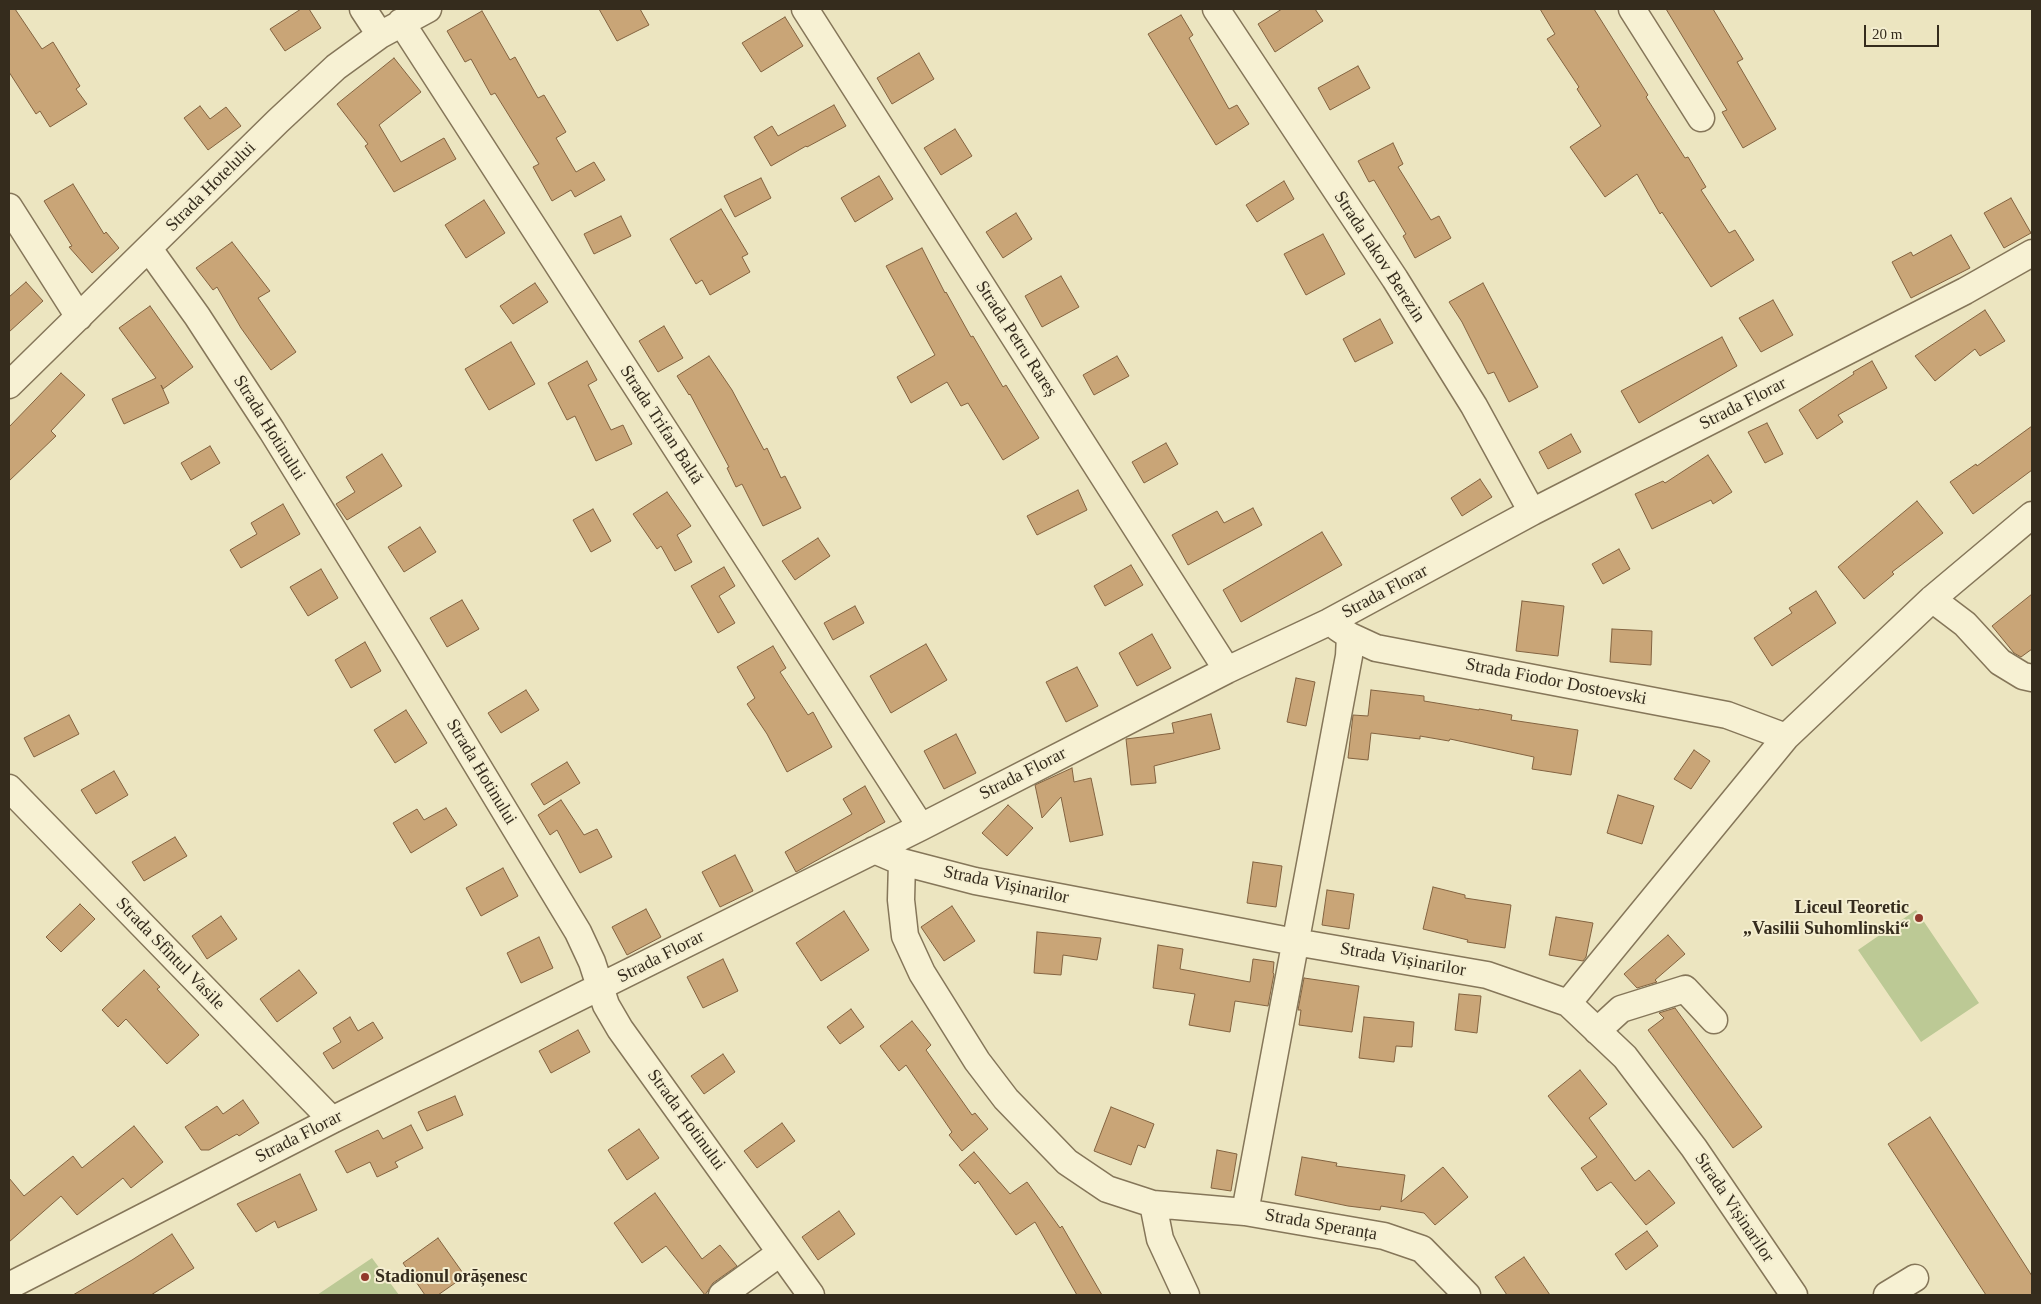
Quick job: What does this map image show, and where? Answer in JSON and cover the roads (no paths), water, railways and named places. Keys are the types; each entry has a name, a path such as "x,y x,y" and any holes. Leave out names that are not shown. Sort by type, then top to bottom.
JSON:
{"street":[{"name":"Strada Trifan Baltă","path":"363,9 390,29 921,827"},
{"name":"Strada Hotelului","path":"9,385 278,121 329,74 390,29 428,9"},
{"name":"Strada Petru Rareș","path":"805,9 1227,670"},
{"name":"Strada Iakov Berezin","path":"1216,9 1395,279 1474,406 1532,512"},
{"path":"1632,9 1701,118"},
{"path":"9,207 79,317"},
{"name":"Strada Hotinului","path":"149,249 197,316 272,431 578,932 592,962 599,988 620,1029 812,1295"},
{"name":"Strada Florar","path":"9,1286 332,1120 921,827 1227,670 1339,629 1532,512 1956,296 2032,253"},
{"path":"1568,1003 1786,736 1932,598 2032,515"},
{"path":"1932,598 1966,624 2000,662 2023,676 2032,678"},
{"path":"1245,1212 1349,656 1339,629"},
{"name":"Strada Fiodor Dostoevski","path":"1339,629 1376,648 1727,714 1786,736"},
{"name":"Strada Sfîntul Vasile","path":"9,788 332,1120"},
{"name":"Strada Vișinarilor","path":"874,850 902,862 976,881 1296,942 1488,975 1568,1003 1625,1057 1694,1148 1794,1295"},
{"name":"Strada Speranța","path":"902,862 901,900 905,936 922,973 977,1061 1006,1098 1067,1162 1107,1189 1153,1204 1245,1212 1384,1236 1422,1249 1467,1295"},
{"path":"1597,1031 1621,1009 1685,989 1714,1020"},
{"path":"1153,1204 1160,1239 1186,1295"},
{"path":"722,1295 780,1253"},
{"path":"1887,1295 1915,1278"}],"place":[{"name":"Liceul Teoretic „Vasilii Suhomlinski“","path":"1919,918"},
{"name":"Stadionul orășenesc","path":"365,1277"}]}
